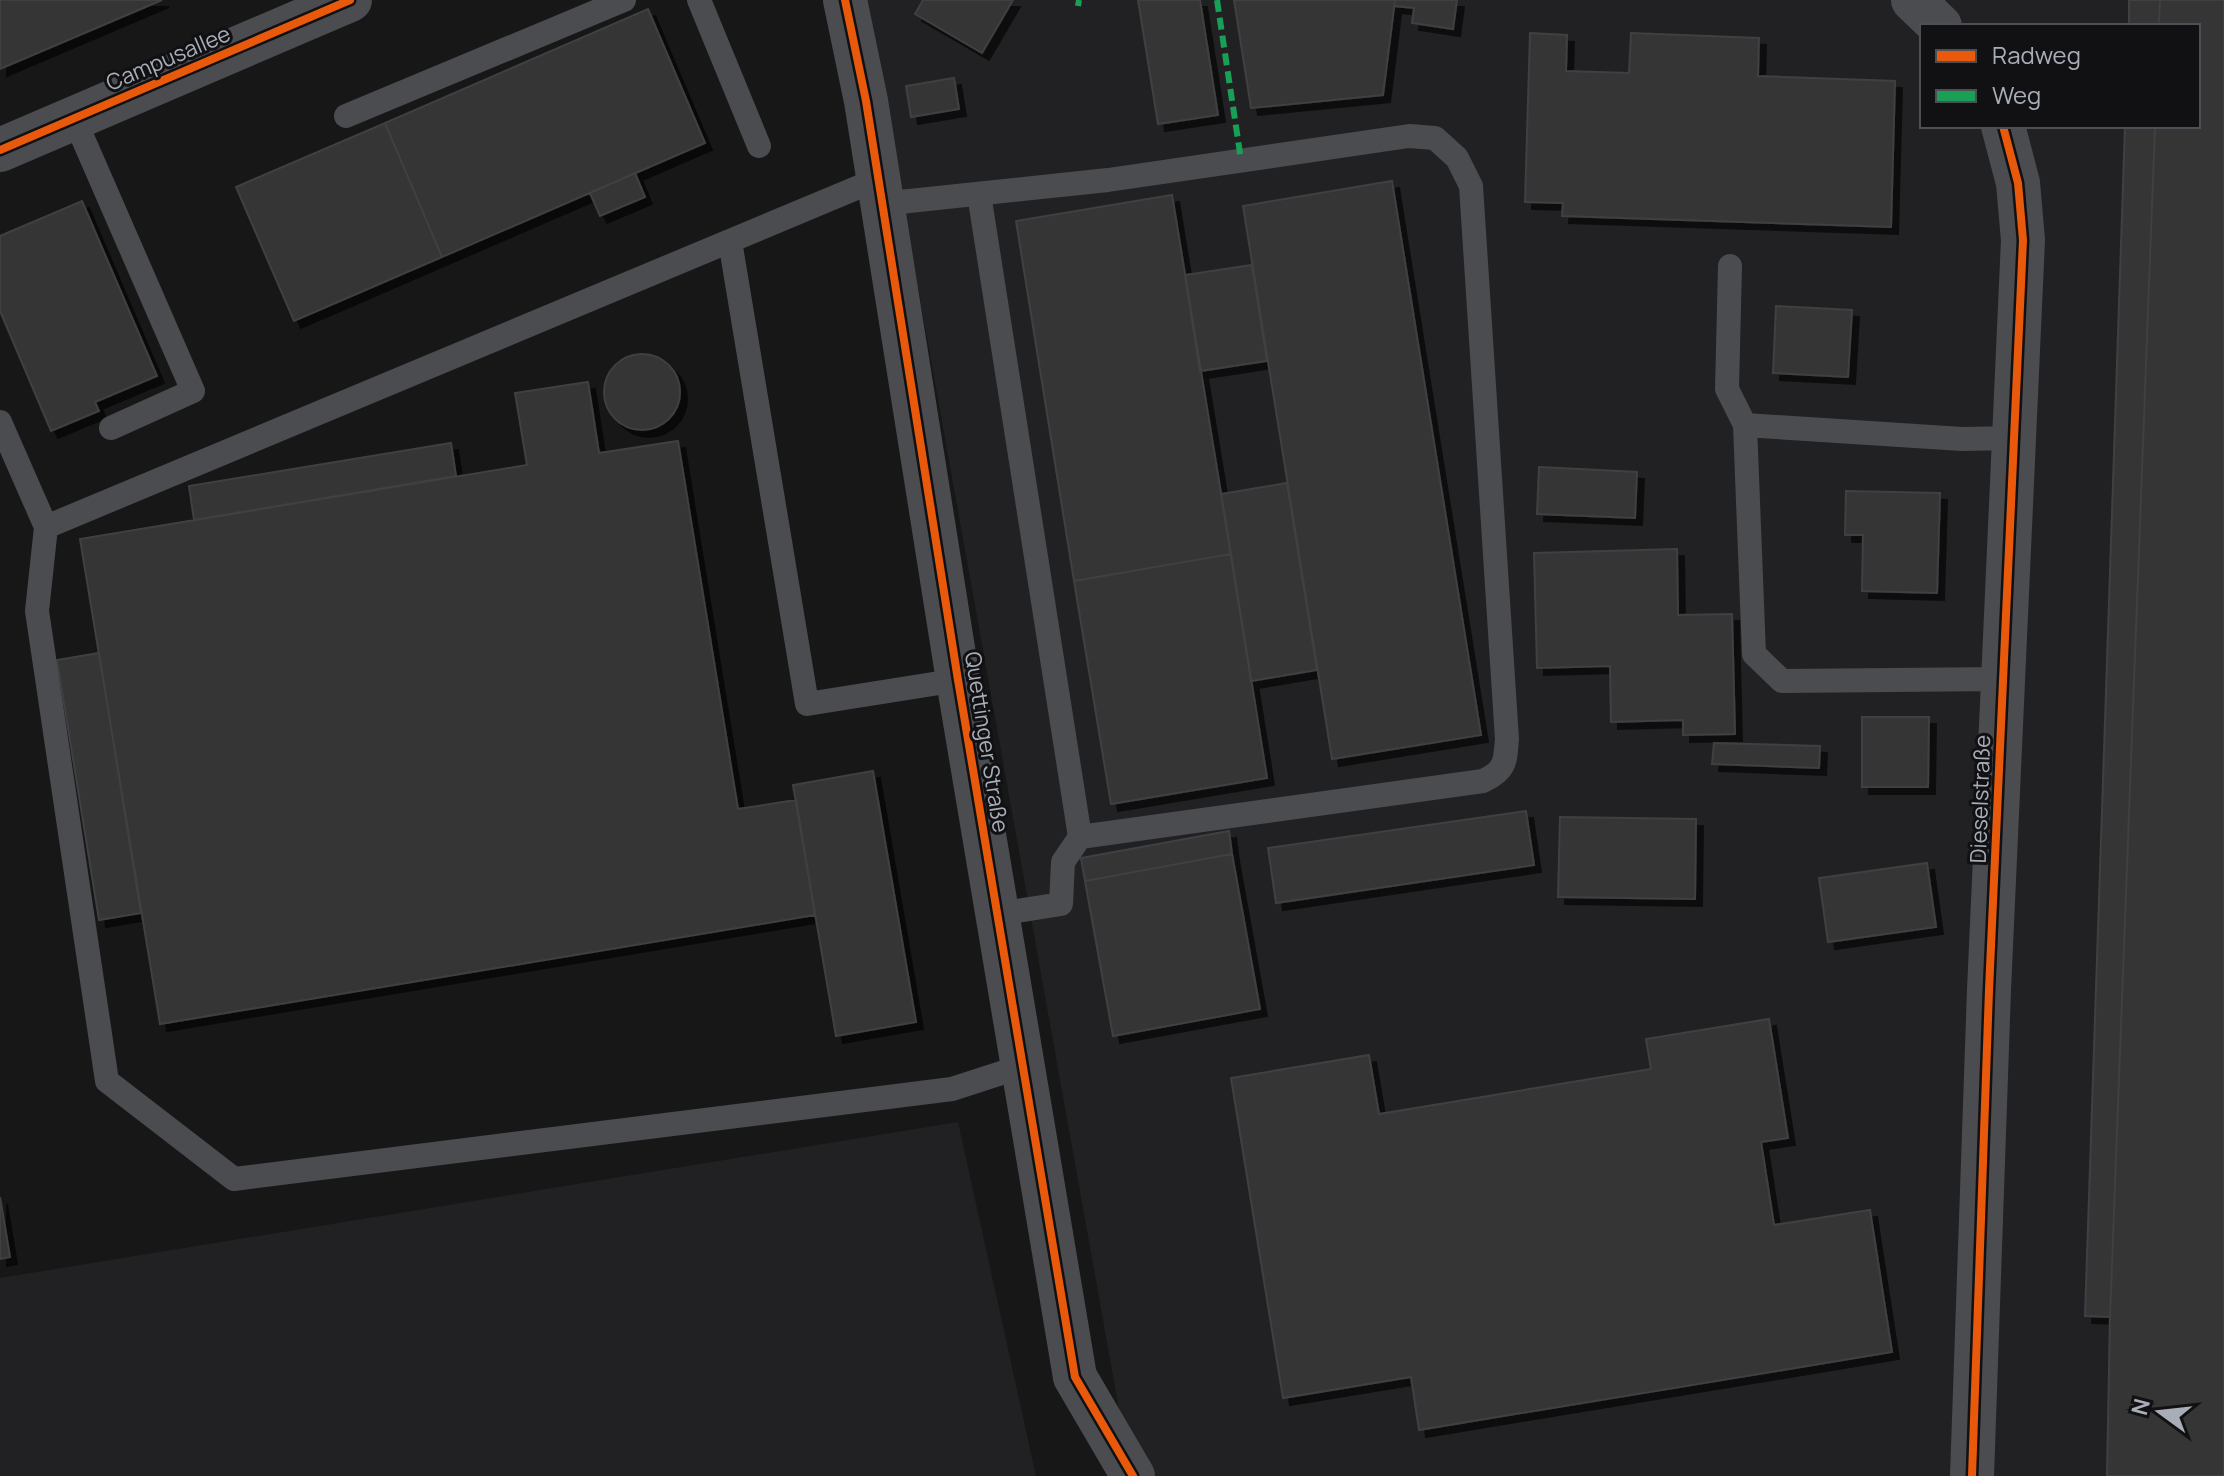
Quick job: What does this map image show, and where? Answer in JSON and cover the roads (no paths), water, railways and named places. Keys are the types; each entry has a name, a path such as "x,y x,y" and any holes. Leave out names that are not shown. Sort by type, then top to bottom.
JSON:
{"street":[{"name":"Campusallee","path":"0,150 350,0"},
{"name":"Quettinger Straße","path":"845,0 866,101 958,680 1075,1377 1133,1476"},
{"path":"1913,0 1938,24"},
{"name":"Dieselstraße","path":"1972,1476 2023,240 2018,183 2004,128"}],"lane":[{"path":"346,116 624,0"},
{"path":"699,0 759,146"},
{"path":"74,118 193,391 111,428"},
{"path":"46,527 730,241 880,191 979,194 1108,180 1409,136 1435,138 1457,158 1471,186 1507,739 1505,760 1499,774 1483,781 1080,837"},
{"path":"979,194 1080,837 1063,862 1061,904 997,914"},
{"path":"730,241 807,704 958,680"},
{"path":"1730,266 1727,389 1745,425 1754,654 1782,681 2003,679"},
{"path":"0,422 46,527 37,611 107,1081 234,1179 952,1089 1023,1066"},
{"path":"1745,425 1962,439 2014,438"}]}
